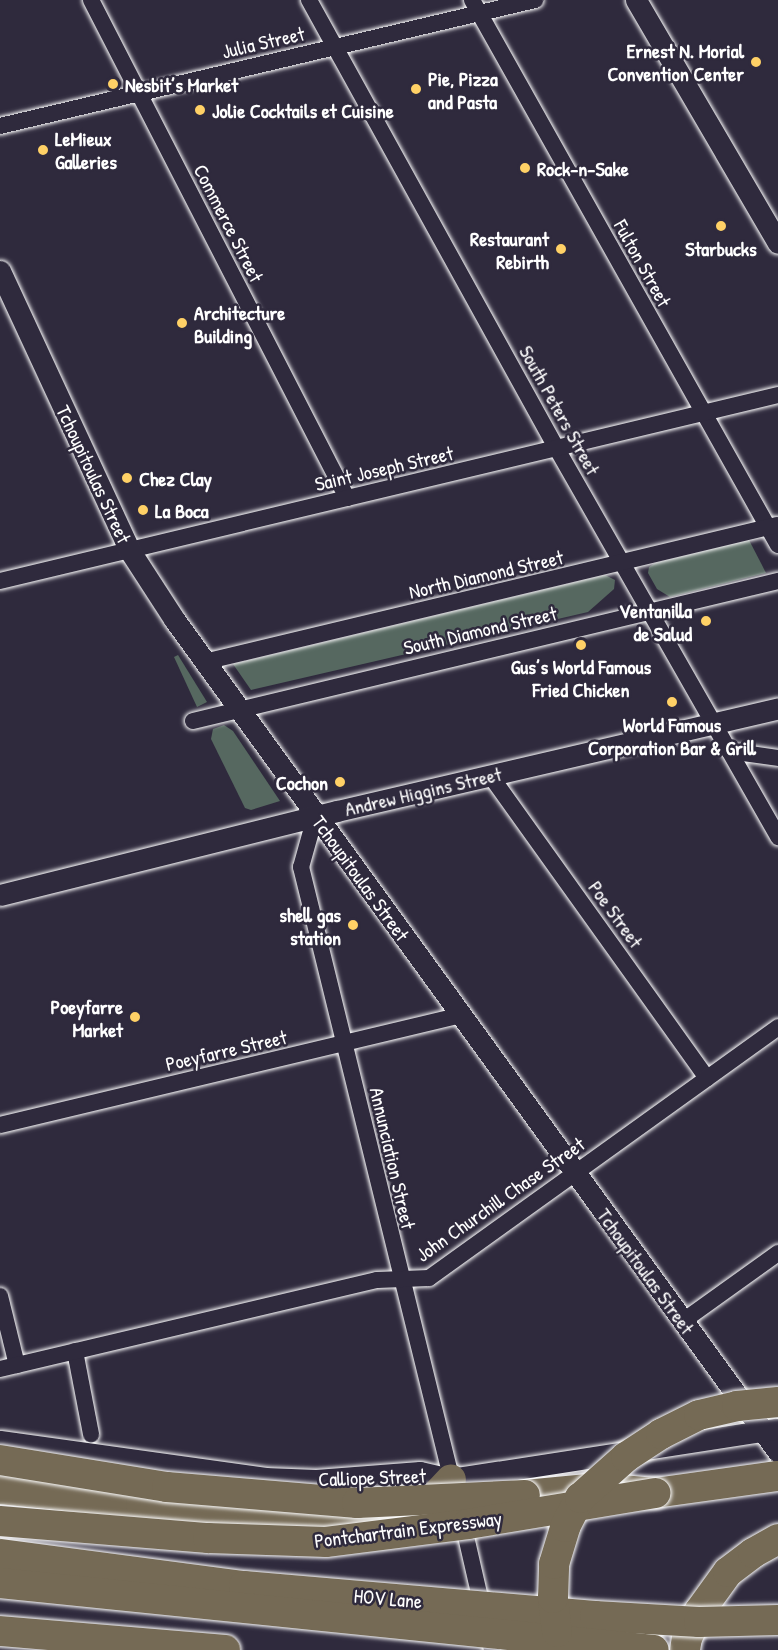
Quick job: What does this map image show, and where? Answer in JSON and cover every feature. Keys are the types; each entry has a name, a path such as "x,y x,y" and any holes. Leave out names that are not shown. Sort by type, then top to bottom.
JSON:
{"highway":[{"path":"560,1650 553,1598 554,1564 565,1527 580,1498 626,1457 661,1434 699,1415 737,1406 778,1402"},
{"path":"0,1460 167,1487 357,1503 497,1498 598,1488 655,1493"},
{"name":"Pontchartrain Expressway","path":"0,1521 208,1538 326,1542 468,1524 655,1493 778,1476"},
{"path":"0,1489 141,1504 322,1519 378,1516 427,1505 451,1479"},
{"path":"685,1650 687,1638 699,1612 728,1572 753,1553 778,1539"},
{"name":"HOV Lane","path":"0,1554 291,1590 699,1622 778,1620"},
{"path":"0,1583 654,1650"},
{"path":"0,1631 225,1650"}],"street":[{"name":"Commerce Street","path":"91,0 347,498"},
{"name":"South Peters Street","path":"309,0 557,449 778,837"},
{"name":"Julia Street","path":"0,126 335,47 475,7 535,0"},
{"path":"636,0 778,243"},
{"name":"Fulton Street","path":"475,7 704,414 773,526 778,545"},
{"name":"Tchoupitoulas Street","path":"0,271 130,551 204,662 315,817 682,1321 771,1430 778,1452"},
{"name":"Saint Joseph Street","path":"0,581 778,395"},
{"name":"North Diamond Street","path":"204,662 622,564 773,526"},
{"name":"South Diamond Street","path":"193,721 778,581"},
{"name":"Andrew Higgins Street","path":"0,895 315,817 778,708"},
{"path":"729,751 778,758"},
{"name":"Poe Street","path":"490,775 707,1078"},
{"name":"Annunciation Street","path":"315,817 301,867 492,1650"},
{"name":"Poeyfarre Street","path":"0,1125 461,1015"},
{"name":"John Churchill Chase Street","path":"0,1369 377,1280 401,1281 429,1278 778,1027"},
{"path":"682,1321 778,1253"},
{"path":"0,1296 17,1365"},
{"path":"75,1351 91,1434"},
{"name":"Calliope Street","path":"0,1441 265,1478 316,1480 420,1472 451,1479 771,1430"}],"green space":[{"path":"749,540 766,573 670,597 657,589 648,573 649,567 655,563"},
{"path":"605,575 615,580 614,589 588,612 251,690 233,664"},
{"path":"178,655 207,702 197,707 174,657"},
{"path":"224,725 233,731 280,801 251,810 245,808 211,739 213,729"}],"place":[{"name":"Ernest N. Morial Convention Center","path":"756,62"},
{"name":"Nesbit’s Market","path":"113,84"},
{"name":"Pie, Pizza and Pasta","path":"416,89"},
{"name":"Jolie Cocktails et Cuisine","path":"200,110"},
{"name":"LeMieux Galleries","path":"43,150"},
{"name":"Rock-n-Sake","path":"525,168"},
{"name":"Starbucks","path":"721,226"},
{"name":"Restaurant Rebirth","path":"561,249"},
{"name":"Architecture Building","path":"182,323"},
{"name":"Chez Clay","path":"127,478"},
{"name":"La Boca","path":"143,510"},
{"name":"Ventanilla de Salud","path":"706,621"},
{"name":"Gus’s World Famous Fried Chicken","path":"581,645"},
{"name":"World Famous Corporation Bar & Grill","path":"672,702"},
{"name":"Cochon","path":"340,782"},
{"name":"shell gas station","path":"353,925"},
{"name":"Poeyfarre Market","path":"135,1017"}]}
